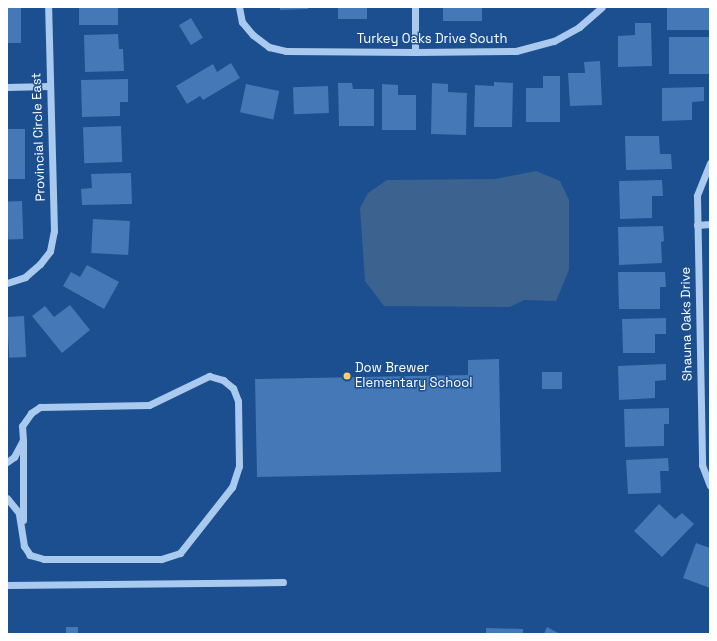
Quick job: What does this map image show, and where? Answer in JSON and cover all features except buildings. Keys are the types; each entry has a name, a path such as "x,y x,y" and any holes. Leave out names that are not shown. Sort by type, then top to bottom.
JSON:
{"street":[{"name":"Provincial Circle East","path":"7,283 25,276 40,264 50,251 54,231 48,7"},
{"name":"Turkey Oaks Drive South","path":"239,7 242,22 253,35 269,47 286,51 415,52 516,51 554,41 579,27 602,7"},
{"path":"415,7 415,52"},
{"path":"7,87 49,86"},
{"name":"Shauna Oaks Drive","path":"710,163 697,196 702,465 710,486"},
{"path":"697,225 710,224"},
{"path":"209,376 223,380 232,388 238,400 239,466 232,487 180,553 161,559 44,560 30,555 24,546 23,531 22,426 31,412 40,407 149,405 209,376"},
{"path":"7,462 14,457 23,440"},
{"path":"7,498 19,513 23,531"},
{"path":"7,585 283,582"}],"water":[{"path":"536,171 560,181 569,200 569,270 556,301 524,300 510,307 384,306 365,281 360,208 368,193 387,180 495,179"}],"place":[{"name":"Dow Brewer Elementary School","path":"347,376"}]}
